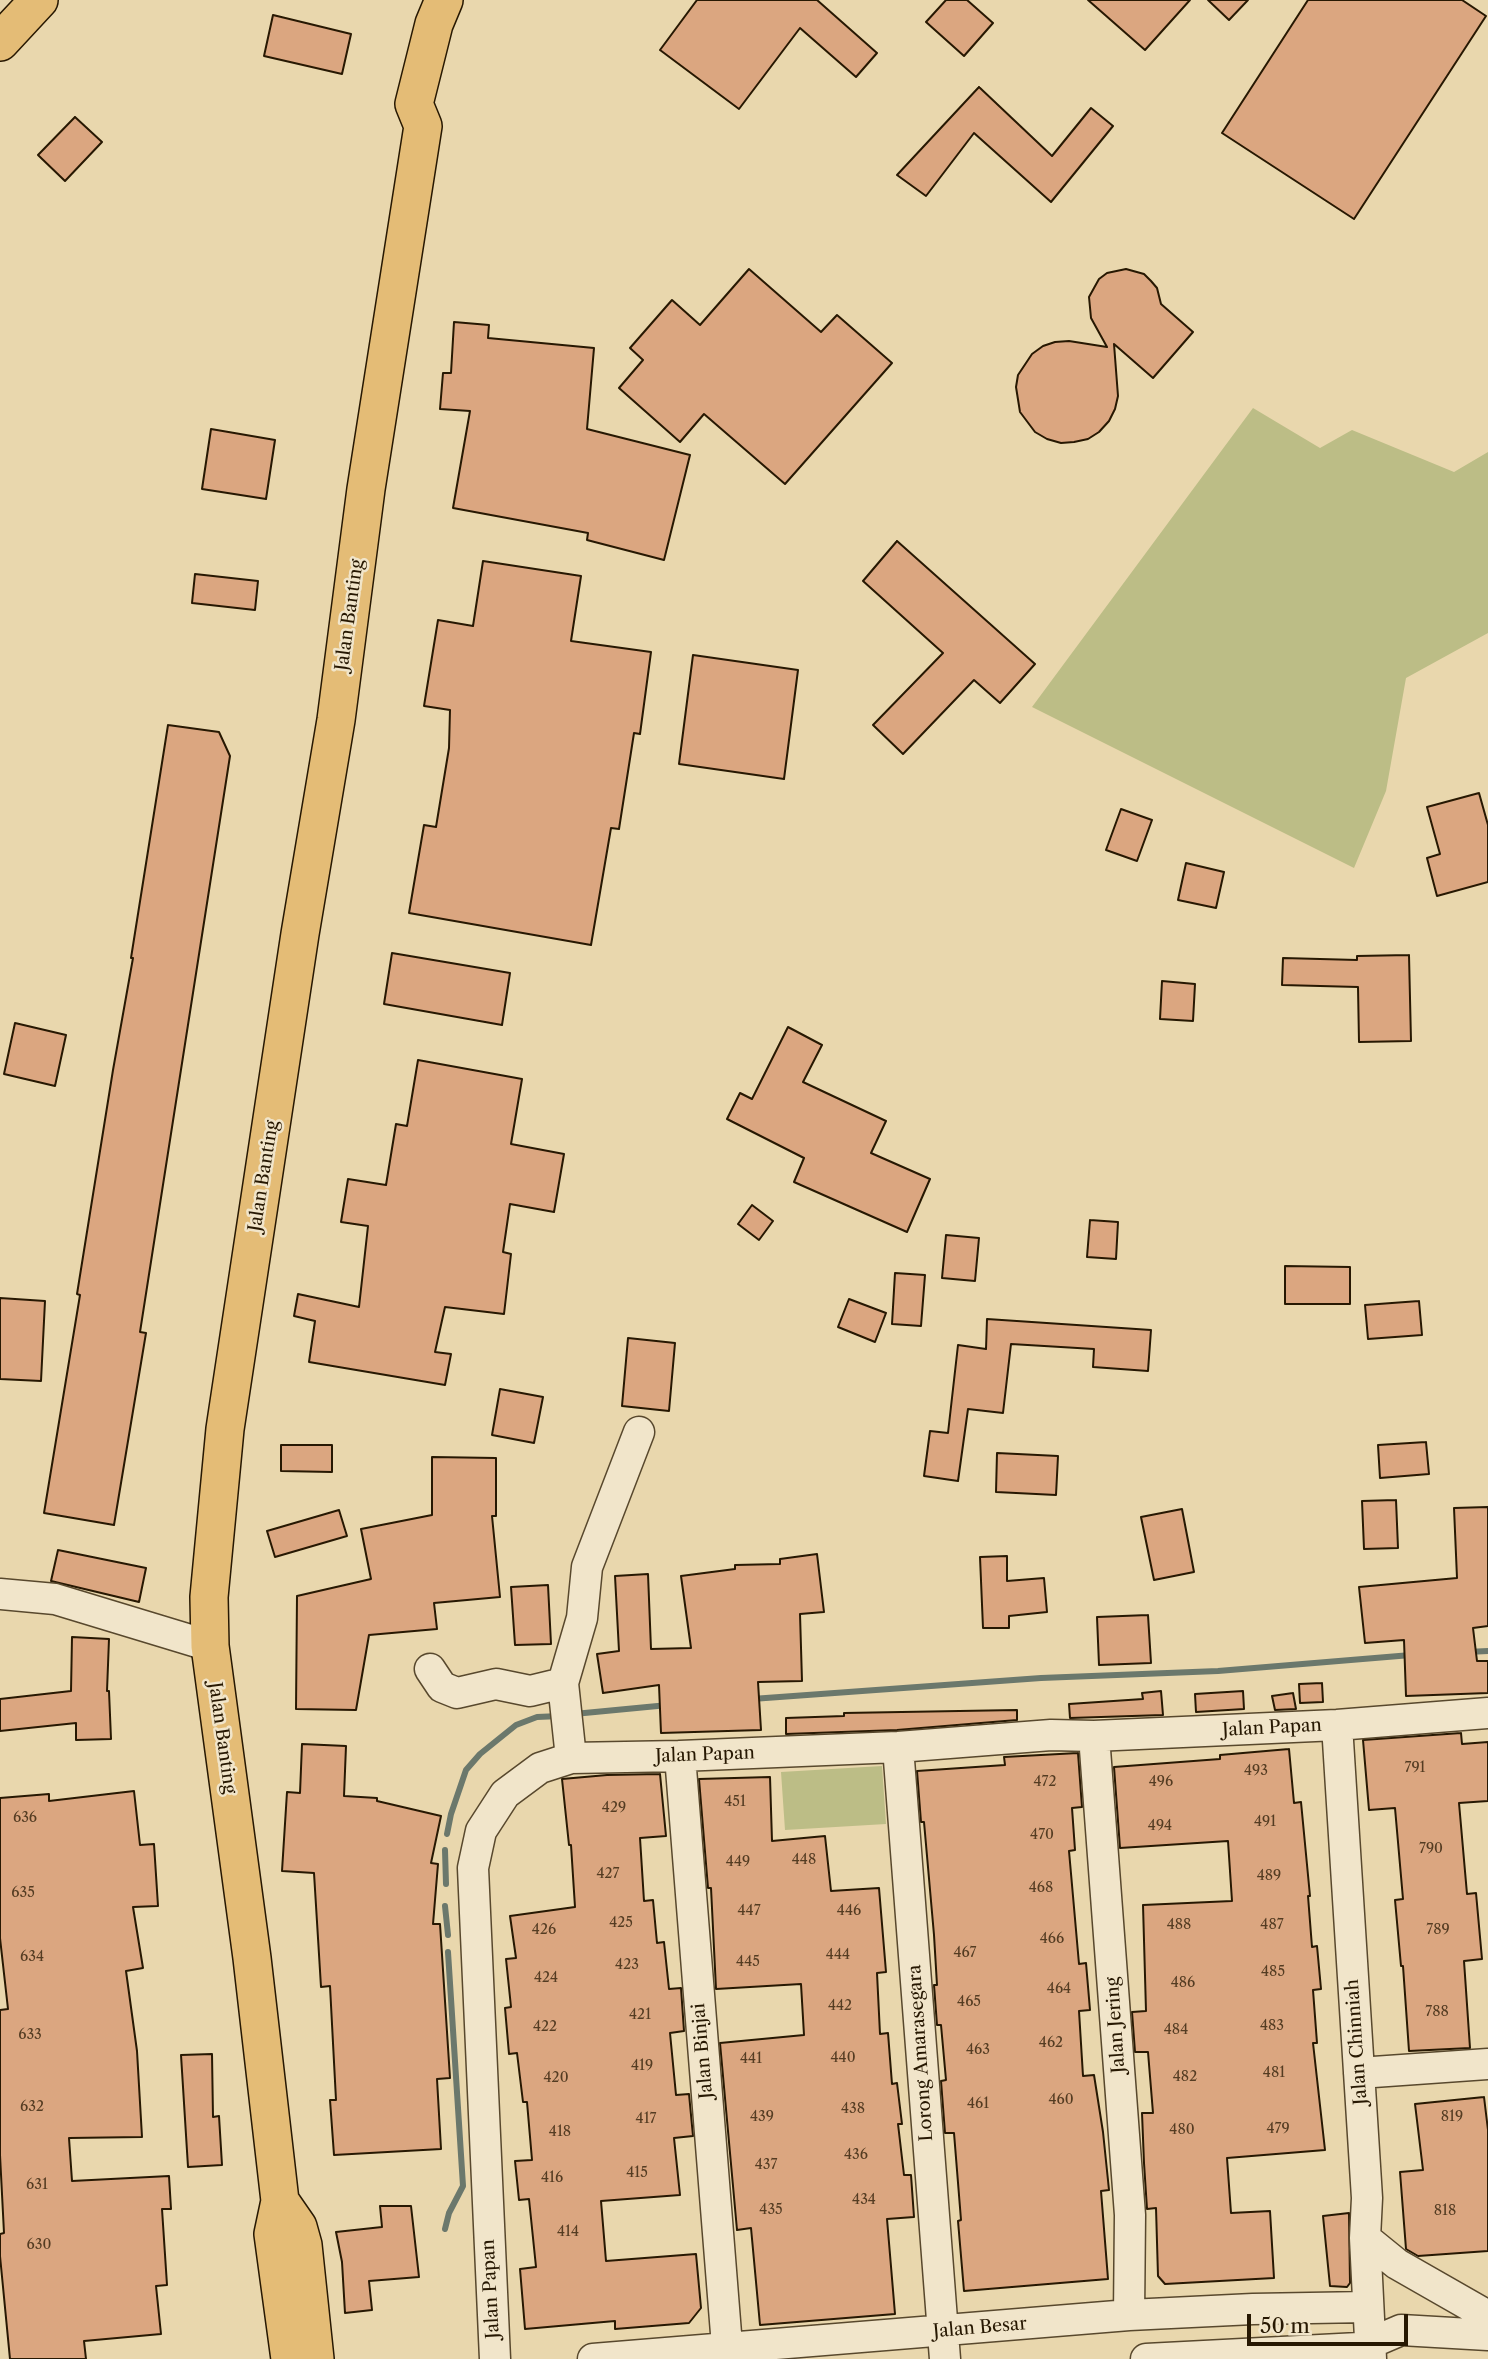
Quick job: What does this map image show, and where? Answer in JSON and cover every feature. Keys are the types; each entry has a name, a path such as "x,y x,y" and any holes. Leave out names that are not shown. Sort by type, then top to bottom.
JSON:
{"main road":[{"path":"0,42 38,0"},
{"name":"Jalan Banting","path":"290,2359 296,2311 273,2234 281,2202 252,1958 209,1646 209,1597 225,1429 300,934 336,720 368,475 423,126 414,104 434,24 444,0"},
{"path":"423,126 440,104 468,0"},
{"path":"265,2359 296,2311"},
{"path":"296,2311 315,2359"},
{"path":"296,2311 341,2359"}],"street":[{"path":"570,1746 564,1692 582,1618 587,1567 639,1433"},
{"path":"0,1594 55,1599 209,1646"},
{"path":"430,1669 442,1687 457,1693 496,1684 530,1692 564,1692"},
{"name":"Jalan Papan","path":"495,2359 473,1868 481,1831 505,1794 570,1746 680,1756 898,1747 1051,1735 1094,1736 1337,1725 1488,1713"},
{"name":"Jalan Chinniah","path":"1337,1725 1367,2198 1365,2238 1371,2352"},
{"name":"Jalan Jering","path":"1094,1736 1130,2215 1129,2315"},
{"name":"Lorong Amarasegara","path":"898,1747 944,2345"},
{"name":"Jalan Binjai","path":"680,1756 727,2346"},
{"path":"1359,2073 1488,2064"},
{"path":"1365,2238 1397,2264 1488,2316"},
{"name":"Jalan Besar","path":"593,2359 727,2346 944,2345 1129,2315 1367,2307"},
{"path":"1146,2359 1371,2352 1401,2330 1488,2335"}],"green space":[{"path":"1253,408 1320,448 1352,430 1454,472 1488,452 1488,633 1406,678 1386,791 1354,868 1032,707"},
{"path":"882,1766 886,1824 785,1830 781,1772"}],"building":[{"path":"697,0 817,0 877,53 856,77 800,28 739,109 660,50"},
{"path":"946,0 967,0 993,23 964,56 926,22"},
{"path":"1088,0 1190,0 1145,50"},
{"path":"1208,0 1248,0 1229,20"},
{"path":"1308,0 1462,0 1486,16 1354,219 1222,133"},
{"path":"273,15 351,34 342,74 264,56"},
{"path":"979,87 1052,156 1091,108 1113,126 1051,202 974,133 926,196 897,175"},
{"path":"75,117 102,142 65,181 38,155"},
{"path":"749,269 821,332 837,315 892,363 785,484 704,414 680,442 619,388 643,360 630,348 672,300 700,325"},
{"path":"1126,269 1144,274 1157,288 1161,304 1193,332 1153,378 1114,344 1118,396 1109,421 1088,439 1061,443 1047,439 1035,432 1020,412 1016,387 1018,375 1032,354 1055,342 1069,341 1107,347 1091,318 1089,297 1099,279 1107,273"},
{"path":"454,322 489,325 488,338 594,348 587,429 690,455 664,560 587,540 588,533 453,508 470,411 440,409 443,373 451,373"},
{"path":"211,429 275,440 266,499 202,489"},
{"path":"897,541 1035,664 1000,703 974,680 903,754 873,725 943,653 863,581"},
{"path":"483,561 581,576 571,641 651,652 640,734 634,733 619,829 611,828 591,945 409,913 424,825 436,827 449,748 450,710 424,706 438,620 473,626"},
{"path":"195,574 258,581 255,610 192,603"},
{"path":"693,655 798,670 784,779 679,764"},
{"path":"168,725 219,732 230,756 140,1332 146,1333 114,1525 44,1513"},
{"path":"1479,793 1488,825 1488,882 1437,896 1427,858 1440,854 1427,807"},
{"path":"1121,809 1152,820 1137,861 1106,850"},
{"path":"1186,863 1224,872 1216,908 1178,900"},
{"path":"392,953 510,973 502,1025 384,1004"},
{"path":"1409,955 1411,1041 1359,1042 1358,987 1282,985 1283,958 1357,960 1357,956"},
{"path":"1162,981 1195,984 1193,1021 1160,1019"},
{"path":"15,1023 66,1035 55,1086 4,1074"},
{"path":"788,1027 822,1045 803,1082 886,1121 871,1153 930,1179 907,1232 794,1182 804,1158 727,1119 740,1093 752,1099"},
{"path":"418,1060 522,1079 511,1144 564,1154 554,1212 510,1204 503,1252 511,1254 504,1314 445,1307 435,1352 451,1354 445,1385 309,1362 315,1321 294,1316 298,1294 359,1307 368,1226 341,1222 348,1179 386,1185 396,1124 407,1126"},
{"path":"752,1205 773,1221 759,1240 738,1224"},
{"path":"1090,1220 1118,1222 1116,1259 1087,1257"},
{"path":"946,1235 979,1238 975,1281 942,1278"},
{"path":"1285,1266 1350,1267 1350,1304 1285,1304"},
{"path":"895,1273 925,1275 921,1326 892,1324"},
{"path":"0,1298 45,1301 41,1381 0,1379"},
{"path":"849,1299 886,1313 875,1342 838,1327"},
{"path":"1419,1301 1422,1335 1368,1339 1365,1305"},
{"path":"987,1319 1151,1330 1148,1371 1093,1367 1094,1349 1011,1344 1003,1413 968,1409 958,1481 924,1476 930,1431 948,1433 958,1345 986,1349"},
{"path":"628,1338 675,1343 669,1411 622,1406"},
{"path":"500,1389 543,1397 534,1443 492,1435"},
{"path":"1426,1442 1429,1474 1380,1478 1378,1445"},
{"path":"281,1445 332,1445 332,1472 281,1471"},
{"path":"997,1453 1058,1456 1056,1495 996,1492"},
{"path":"432,1457 496,1458 496,1516 492,1516 500,1597 434,1603 437,1629 369,1635 356,1710 296,1709 297,1596 371,1579 361,1529 432,1515"},
{"path":"1396,1500 1398,1548 1364,1549 1362,1501"},
{"path":"1488,1507 1488,1626 1473,1628 1477,1661 1488,1661 1488,1693 1406,1696 1404,1640 1365,1643 1359,1587 1457,1578 1454,1508"},
{"path":"1182,1509 1194,1572 1154,1580 1141,1517"},
{"path":"339,1510 347,1536 275,1557 267,1531"},
{"path":"58,1550 146,1568 139,1602 51,1581"},
{"path":"817,1554 824,1612 800,1614 802,1681 758,1682 761,1730 661,1733 659,1685 603,1693 597,1654 619,1651 615,1576 648,1574 651,1649 691,1648 681,1576 735,1569 735,1565 780,1564 780,1559"},
{"path":"1007,1556 1007,1581 1044,1578 1047,1612 1009,1616 1009,1628 983,1628 980,1557"},
{"path":"548,1585 551,1644 515,1645 511,1587"},
{"path":"1148,1615 1151,1663 1099,1665 1097,1617"},
{"path":"72,1637 109,1639 107,1691 111,1739 76,1740 76,1723 0,1731 0,1699 71,1691"},
{"path":"1322,1683 1323,1702 1300,1703 1299,1684"},
{"path":"1161,1691 1163,1715 1070,1718 1069,1704 1143,1699 1142,1693"},
{"path":"1243,1691 1244,1709 1196,1712 1195,1694"},
{"path":"1293,1693 1296,1709 1275,1710 1272,1696"},
{"path":"1017,1710 1017,1720 897,1730 786,1734 786,1718 844,1716 844,1713"},
{"path":"1461,1733 1462,1744 1488,1742 1488,1801 1459,1803 1467,1894 1476,1893 1482,1959 1464,1961 1470,2048 1409,2051 1395,1900 1403,1899 1395,1808 1369,1810 1363,1740"},
{"path":"302,1744 346,1746 344,1796 377,1798 377,1801 441,1816 431,1863 438,1864 433,1924 440,1924 450,2078 437,2079 441,2149 334,2155 330,2100 336,2100 330,1986 321,1987 314,1873 282,1871 287,1792 300,1793"},
{"path":"1289,1749 1294,1803 1301,1802 1312,1947 1317,1946 1321,1989 1313,1990 1317,2043 1313,2043 1325,2150 1227,2158 1231,2213 1270,2211 1274,2278 1165,2284 1158,2276 1156,2208 1147,2209 1142,2113 1153,2113 1148,2052 1135,2052 1132,2012 1146,2011 1143,1905 1232,1901 1228,1841 1120,1848 1114,1767 1220,1759 1220,1755"},
{"path":"1078,1753 1082,1807 1072,1808 1075,1850 1069,1851 1079,1964 1086,1963 1090,2010 1079,2011 1083,2076 1094,2075 1109,2190 1101,2191 1108,2279 964,2291 954,2133 945,2133 941,2081 946,2080 941,2025 937,2025 934,1935 917,1771 1005,1765 1004,1757"},
{"path":"660,1774 666,1836 640,1838 644,1901 653,1900 657,1943 664,1942 669,1989 681,1988 684,2031 670,2033 676,2095 689,2094 693,2136 674,2138 680,2195 601,2201 606,2261 696,2254 701,2308 689,2323 615,2329 615,2321 525,2329 520,2269 536,2267 529,2199 519,2200 515,2161 532,2160 527,2102 523,2102 517,2053 509,2054 505,2008 511,2007 506,1959 516,1958 510,1916 575,1907 571,1845 562,1779"},
{"path":"770,1777 772,1841 825,1836 831,1891 879,1888 886,1972 877,1973 880,2034 888,2033 892,2084 897,2083 902,2124 898,2124 904,2175 911,2175 914,2217 887,2219 895,2314 760,2325 751,2228 737,2230 720,2043 804,2035 801,1984 716,1989 711,1888 708,1888 699,1779"},
{"path":"134,1791 140,1845 154,1844 158,1906 133,1907 143,1968 126,1971 137,2051 142,2137 69,2138 72,2181 169,2176 171,2209 162,2209 167,2285 156,2286 161,2334 84,2341 86,2359 10,2359 0,2256 0,2234 4,2233 0,2155 0,2010 8,2009 0,1938 0,1798 49,1794 49,1801"},
{"path":"212,2054 213,2117 219,2116 222,2165 188,2167 181,2055"},
{"path":"1484,2097 1488,2130 1488,2251 1418,2256 1406,2249 1400,2172 1423,2170 1415,2104"},
{"path":"380,2206 411,2206 419,2277 369,2281 372,2310 345,2313 342,2262 336,2232 382,2227"},
{"path":"1349,2213 1350,2283 1347,2287 1330,2286 1323,2216"}],"waterway":[{"path":"1467,1652 1488,1651"},
{"path":"752,1699 1041,1678 1218,1671 1411,1655"},
{"path":"574,1714 668,1705"},
{"path":"447,1834 466,1770 480,1754 516,1725 537,1717 560,1716"},
{"path":"445,1850 446,1884"},
{"path":"445,1906 448,1935"},
{"path":"445,2229 449,2213 463,2186 448,1952"}]}
